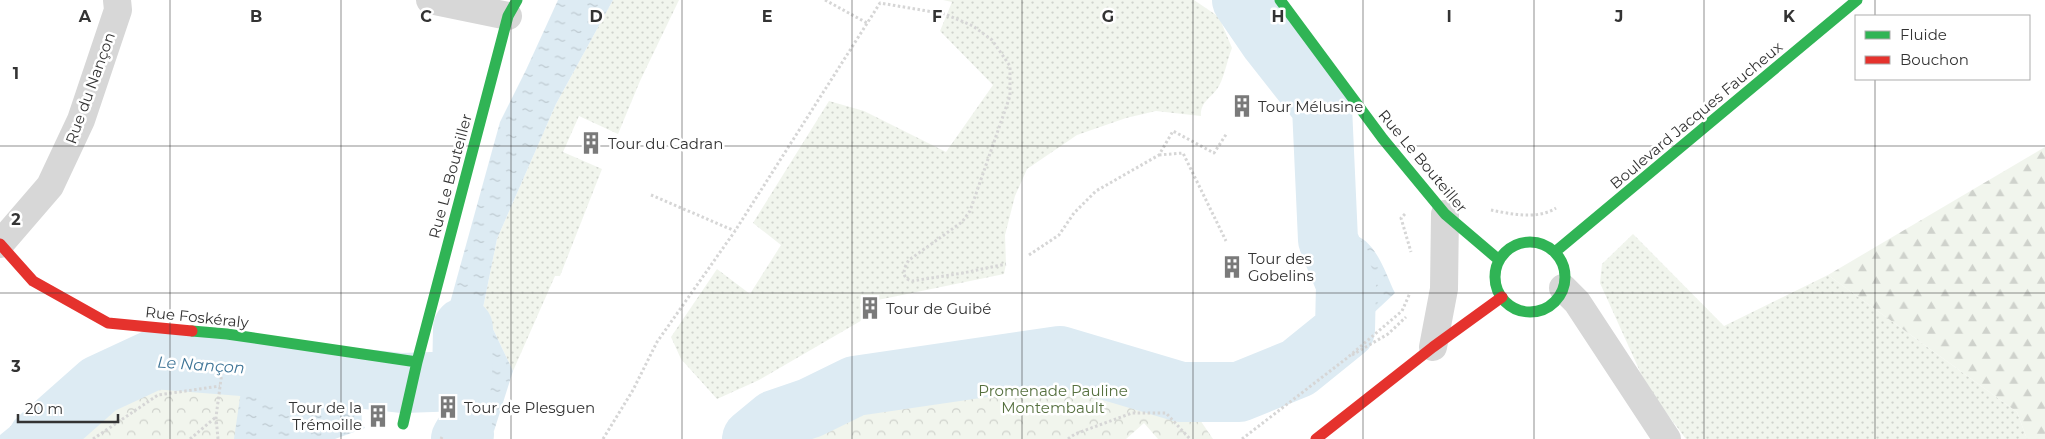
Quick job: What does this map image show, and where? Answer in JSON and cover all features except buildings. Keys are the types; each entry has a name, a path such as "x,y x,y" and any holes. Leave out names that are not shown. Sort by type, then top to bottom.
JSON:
{"street":[{"name":"Rue du Nançon","path":"0,244 50,186 81,120 118,10 117,0"},
{"path":"430,0 512,8"},
{"name":"Rue Le Bouteiller","path":"1280,0 1383,139 1445,214 1499,260"},
{"name":"Boulevard Jacques Faucheux","path":"1555,252 1857,0"},
{"name":"Rue Le Bouteiller","path":"404,424 417,362 512,8"},
{"path":"1434,347 1444,289 1445,214"},
{"path":"1525,242 1536,242 1555,252 1564,269 1563,288 1550,305 1530,312 1519,310 1509,305 1502,297 1495,279 1499,260 1515,245 1525,242"},
{"name":"Rue Foskéraly","path":"0,244 33,280 108,323 228,334 417,362"},
{"path":"1563,288 1577,302 1667,439"},
{"path":"1316,439 1434,347 1502,297"}],"path":[{"path":"825,0 867,23"},
{"path":"603,439 633,390 657,342 735,231 880,3 945,14 973,26 992,40 1010,66 1010,96 970,211 962,222 909,260 904,267 904,275 907,280 912,281 1006,264"},
{"path":"1159,155 1174,131 1214,153 1227,133"},
{"path":"1029,255 1060,235 1074,213 1096,191 1159,155 1183,153 1226,241"},
{"path":"651,195 735,231"},
{"path":"1488,210 1532,215 1552,210 1559,206"},
{"path":"1411,207 1401,218 1413,259"},
{"path":"1242,439 1347,358 1402,311 1410,292"},
{"path":"1347,358 1388,334 1409,314"},
{"path":"218,439 216,417 222,375"},
{"path":"93,439 158,395 220,386"},
{"path":"1068,439 1075,434 1132,412 1166,413 1190,439"},
{"path":"190,439 216,417"}],"green space":[{"path":"613,0 679,0 640,81 618,134 579,116 563,152 602,169 560,276 555,276 513,371 483,308 497,239 556,104"},
{"path":"943,0 1194,0 1219,17 1232,48 1221,82 1204,103 1201,116 1156,111 1126,118 1077,135 1027,169 1015,196 1005,235 1006,264 1004,274 873,301 868,300 860,304 864,319 759,380 717,399 681,359 671,337 717,269 750,294 781,245 753,223 829,101 864,111 946,152 993,85 940,31 952,2"},
{"path":"2045,147 2045,439 2027,439 2017,412 1828,275"},
{"path":"1633,234 1724,326 1828,275 2017,412 2027,439 1686,439 1647,387 1600,283 1602,264"},
{"name":"Promenade Pauline Montembault","path":"1060,356 1181,392 1213,439 1158,439 1144,423 1126,439 796,439 811,423 810,408 855,386"},
{"path":"243,366 237,439 72,439 146,378 202,369"}],"water":[{"path":"558,0 613,0 556,104 497,239 483,308 513,371 494,431 464,419 465,404 460,395 454,392 439,391 432,387 450,303 500,122"},
{"path":"1351,234 1360,237 1367,243 1379,258 1395,293 1351,334 1339,322 1332,311 1333,290 1325,282 1315,240 1343,238"},
{"path":"140,339 203,342 202,369 174,370 147,378 72,439 0,439 0,435 104,350"},
{"path":"247,349 400,367 397,403 379,400 368,403 362,415 365,428 335,439 234,439"},
{"path":"810,393 811,423 796,439 723,439 724,430 750,412"}],"waterway":[{"path":"752,439 775,420 810,408 855,386 1060,356 1181,392 1239,392 1298,368 1345,330 1346,284 1328,240 1322,107 1270,41 1242,0"},
{"name":"Le Nançon","path":"38,439 99,385 155,359 243,366 402,383 462,381 463,328"},
{"path":"461,439 464,434"}],"traffic: fast":[{"path":"403,424 417,362 508,16 517,0"},
{"path":"1280,0 1383,139 1445,214 1499,260"},
{"path":"1555,252 1857,0"},
{"path":"1530,242 1543,245 1555,252 1562,264 1565,277 1562,290 1555,302 1543,309 1530,312 1517,309 1505,302 1498,290 1495,277 1498,264 1505,252 1517,245 1530,242"},
{"path":"192,331 227,334 417,362"}],"traffic: jam":[{"path":"0,244 33,281 108,323 192,331"},
{"path":"1316,439 1433,347 1502,297"}],"place":[{"name":"Tour Mélusine","path":"1242,106"},
{"name":"Tour du Cadran","path":"591,143"},
{"name":"Tour des Gobelins","path":"1232,267"},
{"name":"Tour de Guibé","path":"870,308"},
{"name":"Tour de Plesguen","path":"448,407"},
{"name":"Tour de la Trémoille","path":"378,416"}]}
